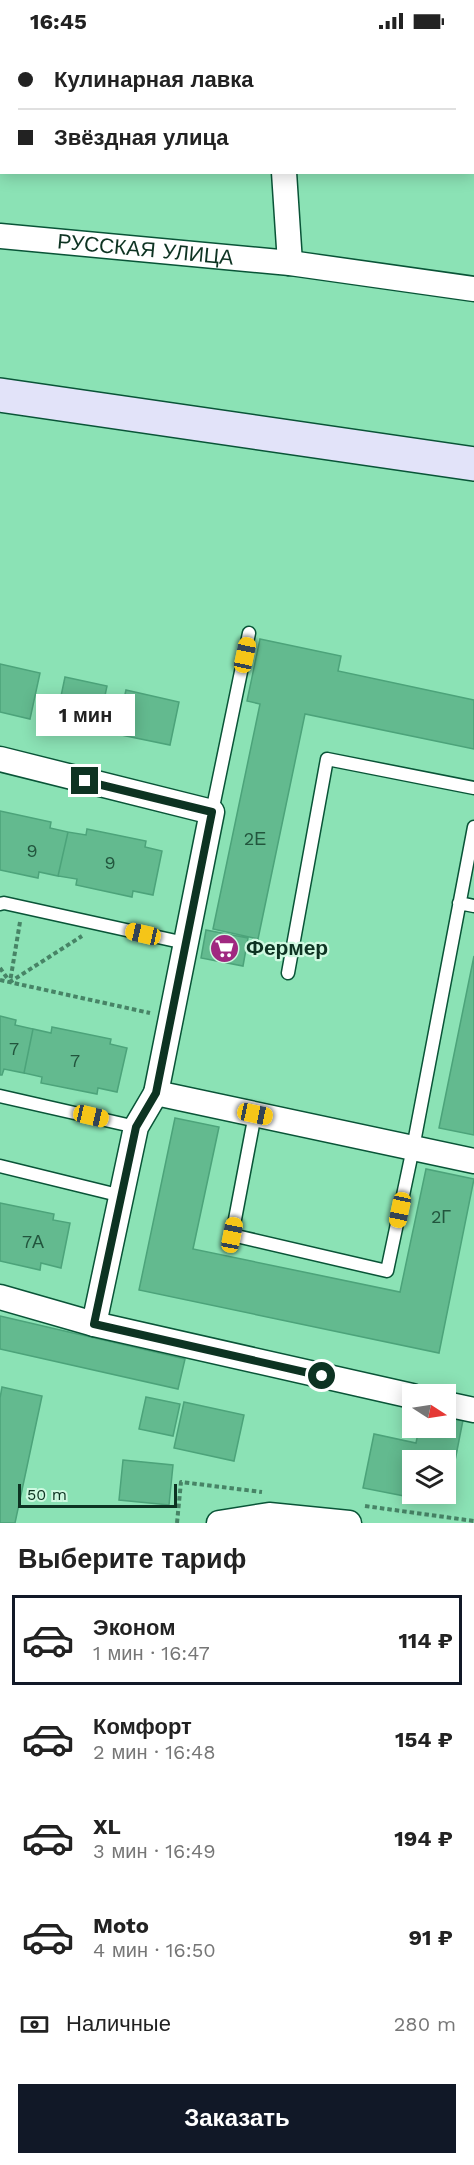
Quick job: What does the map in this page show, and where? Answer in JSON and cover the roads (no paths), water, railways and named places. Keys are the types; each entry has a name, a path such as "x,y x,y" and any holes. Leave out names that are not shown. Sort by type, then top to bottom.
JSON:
{"main road":[{"path":"0,394 474,464"}],"street":[{"path":"284,174 290,263"},
{"name":"РУССКАЯ УЛИЦА","path":"0,236 290,263 474,289"},
{"path":"0,759 212,812 156,1093 136,1127 94,1324"},
{"path":"156,1093 474,1161"},
{"path":"0,1296 94,1324 402,1394"},
{"path":"456,1406 474,1410"},
{"path":"227,1522 268,1515 349,1523"}],"lane":[{"path":"212,812 249,633"},
{"path":"288,973 327,759 474,788"},
{"path":"255,1114 232,1235 387,1271 413,1148 474,827"},
{"path":"0,904 4,903 185,944"},
{"path":"459,903 474,906"},
{"path":"0,1095 136,1127"},
{"path":"0,1166 122,1196"}],"place":[{"name":"Фермер","path":"225,948"}]}
